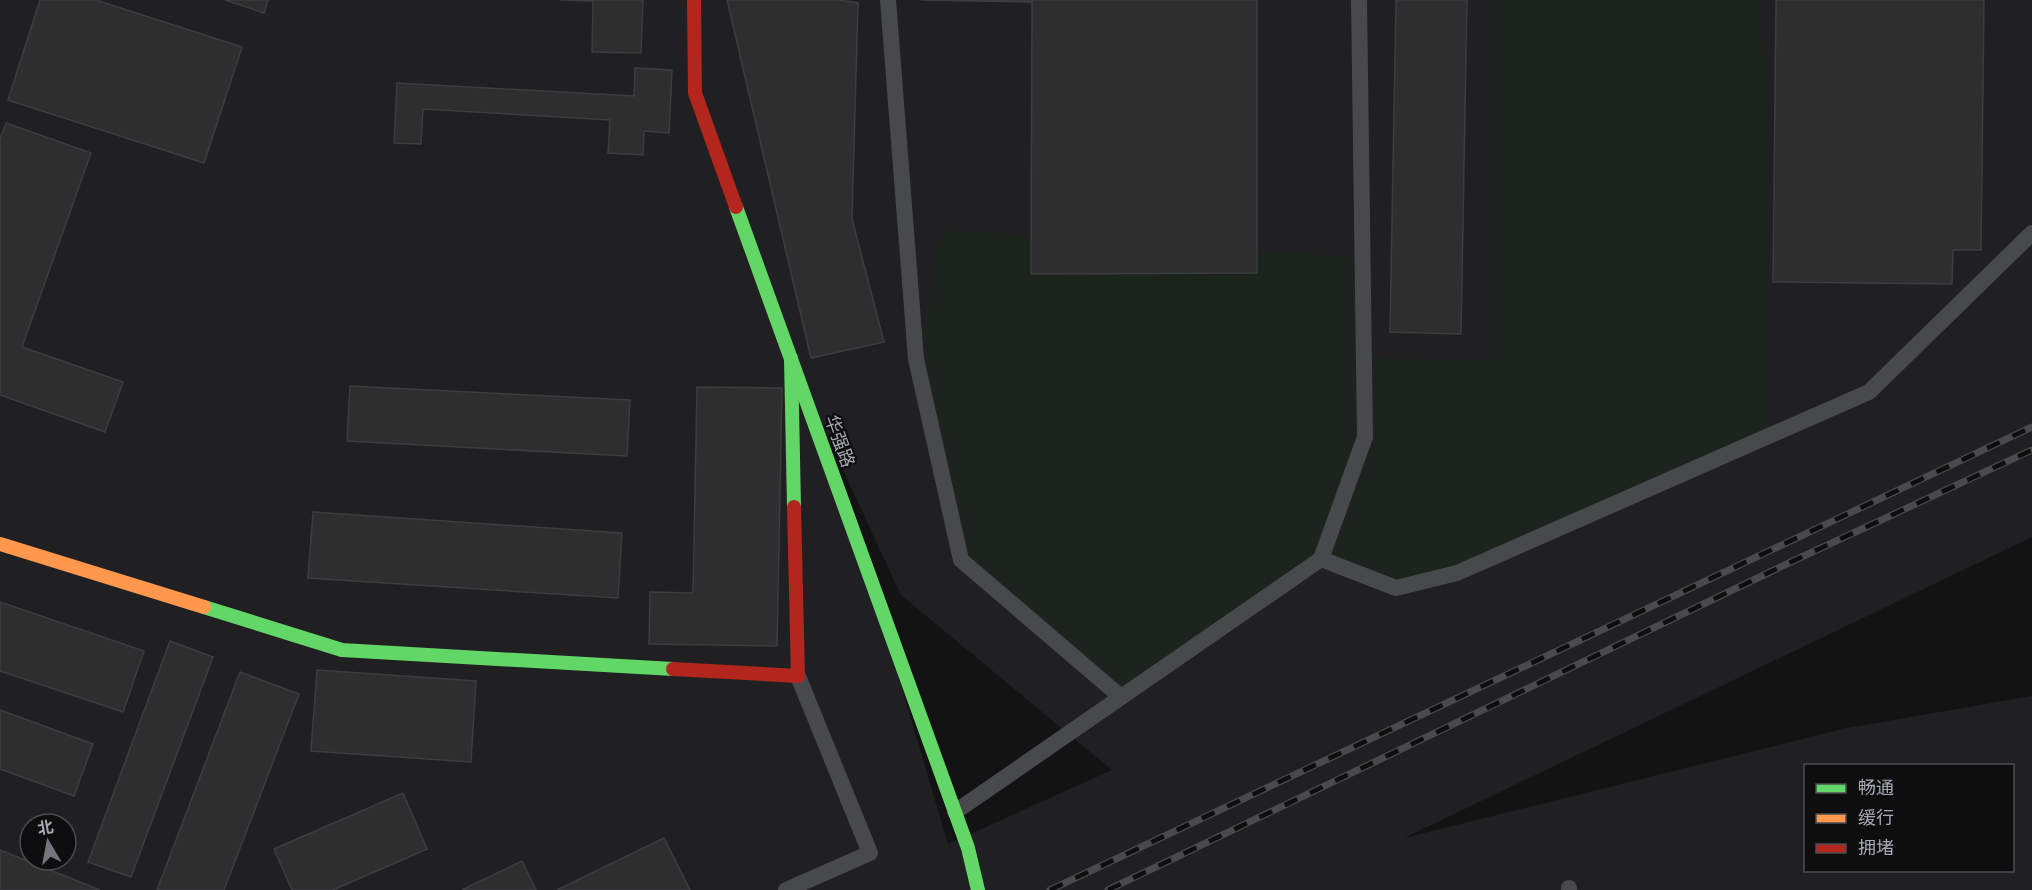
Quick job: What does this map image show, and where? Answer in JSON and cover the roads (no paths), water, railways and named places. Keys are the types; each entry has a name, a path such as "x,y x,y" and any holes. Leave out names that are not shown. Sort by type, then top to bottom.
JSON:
{"street":[{"name":"华强路","path":"694,0 695,93 968,848 978,890"},
{"path":"0,544 342,650 798,676 791,358"}],"lane":[{"path":"888,0 916,360 961,560 1121,697"},
{"path":"955,812 1322,560 1365,437 1359,0"},
{"path":"1322,560 1396,588 1457,573 1869,392 2032,233"},
{"path":"786,890 870,853 798,676"}],"railway":[{"path":"1050,890 2032,427"},
{"path":"1108,890 1793,561 2032,450"}]}
